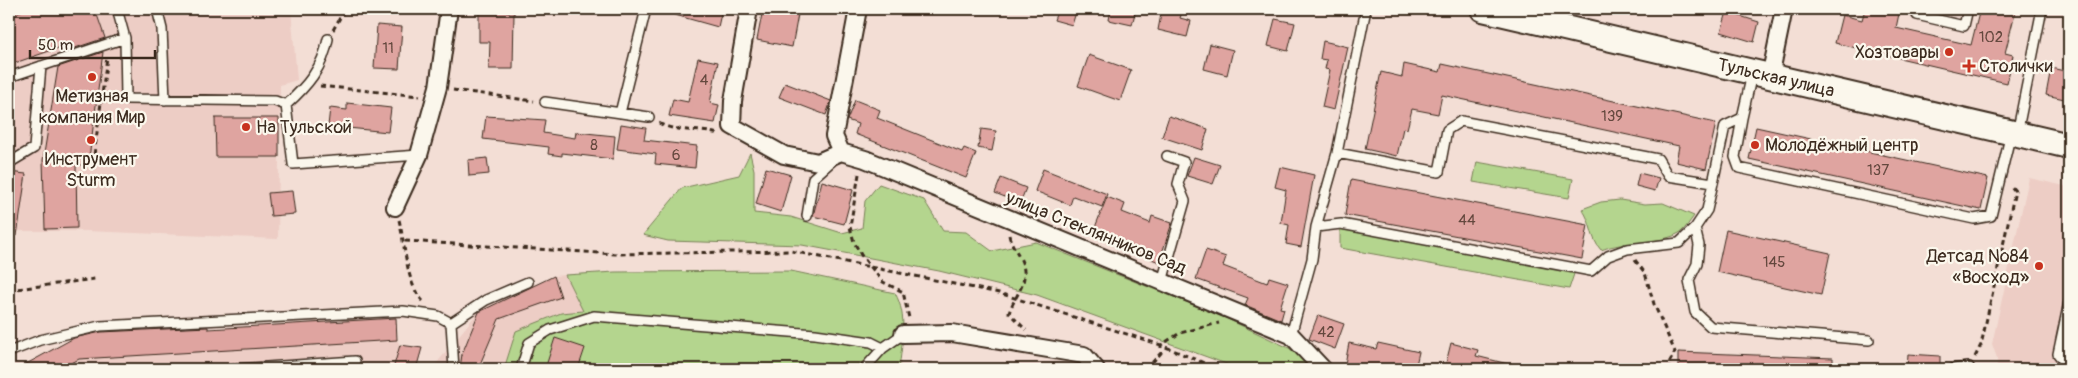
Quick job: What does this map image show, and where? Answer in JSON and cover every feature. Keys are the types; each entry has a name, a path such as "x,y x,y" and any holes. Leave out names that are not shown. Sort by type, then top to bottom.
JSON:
{"main road":[{"name":"Тульская улица","path":"1483,9 2069,146"}],"street":[{"path":"395,207 419,156 436,92 450,9"},
{"path":"749,9 733,101 732,126 784,155 818,162 841,152 834,136 858,9"},
{"path":"1761,74 1784,9"},
{"name":"улица Стеклянников Сад","path":"841,152 865,159 1291,334 1323,369"},
{"path":"908,334 952,333 1084,355 1096,369"}],"lane":[{"path":"117,9 125,38 126,99 275,101 286,105"},
{"path":"157,9 162,29 165,100"},
{"path":"620,113 646,9"},
{"path":"1291,334 1312,259 1316,227 1337,153 1366,9"},
{"path":"1917,15 1964,26 1968,9"},
{"path":"1761,74 1742,118 1735,157 1739,168 1974,219 1991,216 2000,173 2014,133 2042,9"},
{"path":"9,77 125,38"},
{"path":"286,105 309,84 326,50 328,39"},
{"path":"9,163 34,148 41,66"},
{"path":"545,102 648,117"},
{"path":"286,105 293,164 419,156"},
{"path":"1316,227 1341,224 1591,271 1608,256 1627,249 1678,243 1695,228 1708,210 1725,126 1742,118"},
{"path":"1337,153 1439,172 1448,130 1461,121 1658,159 1668,176 1713,183"},
{"path":"807,216 813,178 841,152"},
{"path":"1162,282 1185,201 1178,184 1184,162 1167,156"},
{"path":"1695,228 1699,245 1697,264 1689,280 1695,312 1711,328 1869,340"},
{"path":"451,323 486,300 528,282"},
{"path":"2069,302 2058,354 2069,365"},
{"path":"9,352 40,340 100,326 402,311 438,316 451,323"},
{"path":"521,369 529,343 550,330 594,316 815,334 871,342 883,348"},
{"path":"451,323 454,369"},
{"path":"864,369 883,348 908,334"},
{"path":"236,369 355,361"},
{"path":"1953,369 1969,368"}],"path":[{"path":"328,39 345,9"},
{"path":"92,163 107,57"},
{"path":"309,84 353,91 436,92 545,102"},
{"path":"101,102 109,102"},
{"path":"648,117 669,129 701,129 722,135 732,126"},
{"path":"865,159 858,175 858,187 850,227 854,242 870,267 883,282 903,292 908,334"},
{"path":"1969,368 1982,345 2015,191 2000,173"},
{"path":"395,207 404,241 404,248 418,296 438,316"},
{"path":"1006,218 1011,244 1021,260 1025,271 1023,286 1012,303 1009,313 1043,348"},
{"path":"404,241 616,254 791,251 999,293 1162,345 1218,369"},
{"path":"1627,249 1646,273 1654,304 1675,352 1669,363 1669,369"},
{"path":"9,290 95,279"},
{"path":"1146,369 1161,353 1162,345 1180,333 1244,316"}],"shaded area":[{"path":"9,9 291,9 297,80 280,85 278,239 86,231 9,231"},
{"name":"Детсад №84 «Восход»","path":"2029,178 2069,187 2069,369 1997,369 1997,358 1992,344"},
{"path":"565,275 583,311 561,313 516,331 504,369 432,369 482,307 554,276"},
{"path":"396,317 397,340 400,345 422,348 416,369 32,369 30,363 77,337 77,332 208,324 209,329"}],"green space":[{"path":"750,153 754,170 754,213 791,217 842,233 862,228 865,201 879,184 924,200 943,231 966,232 992,251 1036,242 1221,316 1289,348 1315,369 1240,369 1037,295 939,271 802,245 668,241 643,235 682,188 739,175"},
{"path":"1477,162 1573,179 1569,198 1473,182"},
{"path":"1620,200 1645,204 1663,203 1694,216 1681,232 1673,236 1601,250 1597,245 1588,219 1582,209 1601,202"},
{"path":"1340,229 1575,271 1569,289 1340,248"},
{"path":"791,271 895,293 902,311 903,321 899,369 504,369 516,331 561,313 583,311 565,275 615,272"}],"building":[{"path":"27,9 95,9 105,38 60,53 61,47 9,65 9,15"},
{"path":"668,9 722,9 718,27 668,13"},
{"path":"763,9 799,9 792,47 757,40"},
{"path":"1058,9 1077,9 1072,25 1054,20"},
{"path":"1111,9 1136,9 1132,25 1109,20"},
{"path":"1162,9 1183,9 1180,18 1191,21 1187,37 1158,30"},
{"path":"1865,9 1900,9 1896,28 1971,45 1980,9 2016,9 2005,53 2013,55 2007,83 1835,43 1842,15 1862,20"},
{"path":"479,11 514,12 513,69 489,69 490,42 479,42"},
{"path":"1727,12 1759,22 1754,42 1721,32"},
{"path":"1275,19 1295,23 1288,51 1268,46"},
{"path":"377,25 402,27 399,69 374,68"},
{"path":"1323,41 1348,47 1334,110 1322,107 1330,70 1325,69 1327,60 1320,59"},
{"path":"1210,44 1233,50 1227,75 1204,69"},
{"path":"103,52 88,166 76,164 77,228 45,229 43,160 58,67"},
{"path":"1089,55 1131,70 1120,101 1078,86"},
{"path":"698,58 718,62 710,103 719,105 715,123 669,116 673,99 688,102"},
{"path":"1404,64 1440,72 1442,64 1716,123 1706,169 1676,162 1679,146 1442,95 1438,114 1412,109 1407,129 1403,128 1397,156 1365,149 1381,72 1402,77"},
{"path":"2051,68 2069,72 2069,100 2046,95"},
{"path":"785,83 831,101 826,115 779,97"},
{"path":"855,100 880,110 877,118 962,152 964,148 976,153 966,178 855,134 858,124 847,120"},
{"path":"347,103 391,108 388,132 328,126 330,108 347,110"},
{"path":"486,116 545,120 543,133 575,138 576,132 615,136 613,159 562,153 562,156 548,154 549,147 483,139"},
{"path":"1169,116 1208,129 1202,150 1162,137"},
{"path":"215,118 279,118 279,157 216,157"},
{"path":"621,124 646,128 644,140 697,146 695,168 655,164 656,154 617,149"},
{"path":"1756,127 1988,178 1981,210 1749,159"},
{"path":"981,129 996,131 992,151 978,148"},
{"path":"1194,157 1220,165 1213,184 1187,176"},
{"path":"487,158 489,174 469,176 468,160"},
{"path":"1280,167 1314,175 1301,247 1286,244 1289,225 1281,223 1286,190 1275,187"},
{"path":"766,168 791,175 781,212 756,204"},
{"path":"1043,169 1107,194 1102,207 1073,196 1070,205 1035,191"},
{"path":"9,172 26,174 17,236 9,235"},
{"path":"1639,173 1659,178 1655,191 1636,186"},
{"path":"1001,178 1026,188 1020,203 995,193"},
{"path":"1351,180 1588,225 1582,259 1345,215"},
{"path":"822,181 853,190 844,224 813,216"},
{"path":"292,191 295,214 271,216 268,193"},
{"path":"1107,197 1125,204 1122,212 1150,223 1152,216 1172,223 1159,262 1092,235"},
{"path":"1726,230 1830,253 1821,295 1717,272"},
{"path":"1206,250 1226,257 1223,266 1267,283 1269,277 1288,283 1280,308 1284,309 1281,320 1245,305 1248,298 1196,279"},
{"path":"554,276 561,297 499,319 478,369 460,369 462,354 479,312"},
{"path":"1318,315 1344,324 1335,349 1309,339"},
{"path":"396,318 397,340 79,359 61,369 17,369 74,338 101,332 208,327 208,329"},
{"path":"555,338 585,348 578,369 545,369"},
{"path":"1349,343 1376,349 1378,343 1419,352 1415,369 1400,365 1399,369 1370,369 1345,364"},
{"path":"1451,343 1478,350 1476,356 1508,364 1508,369 1445,367"},
{"path":"400,345 422,348 416,369 393,369"},
{"path":"1678,352 1833,358 1833,369 1678,369"},
{"path":"1908,354 1940,356 1940,369 1907,369"}],"place":[{"name":"Хозтовары","path":"1949,52"},
{"name":"Столички","path":"1969,66"},
{"name":"Метизная компания Мир","path":"92,77"},
{"name":"На Тульской","path":"246,127"},
{"name":"Инструмент Sturm","path":"91,140"},
{"name":"Молодёжный центр","path":"1755,145"},
{"name":"Детсад №84 «Восход»","path":"2039,266"}]}
